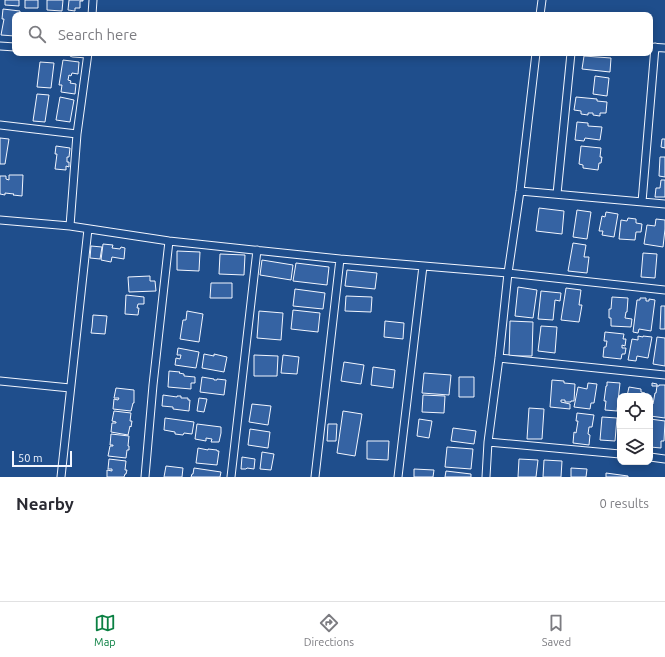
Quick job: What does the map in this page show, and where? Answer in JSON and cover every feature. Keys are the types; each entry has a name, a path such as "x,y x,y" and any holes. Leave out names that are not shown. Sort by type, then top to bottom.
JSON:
{"street":[{"path":"92,12 93,0"},
{"path":"540,12 542,0"},
{"path":"0,46 12,47"},
{"path":"653,47 665,48"},
{"path":"70,226 77,134 88,56"},
{"path":"486,477 488,442 536,56"},
{"path":"557,194 571,56"},
{"path":"642,202 652,56"},
{"path":"0,125 77,134"},
{"path":"520,191 665,204"},
{"path":"0,220 70,226 169,241 340,259 508,273 665,290"},
{"path":"60,477 88,229"},
{"path":"145,477 153,385 169,241"},
{"path":"231,477 257,250"},
{"path":"315,477 340,259"},
{"path":"398,477 423,266"},
{"path":"499,358 665,375"},
{"path":"0,381 70,388"},
{"path":"488,442 617,454"},
{"path":"653,457 665,459"}],"building":[{"path":"5,0 19,0 19,6 5,5"},
{"path":"25,0 38,0 38,8 25,8"},
{"path":"47,0 63,0 62,11 47,10"},
{"path":"69,0 83,1 80,1 80,8 75,8 75,11 68,10"},
{"path":"3,9 20,11 12,12 12,36 1,35 4,19 2,19"},
{"path":"584,56 611,58 610,72 582,69"},
{"path":"63,60 79,62 78,74 72,73 71,76 69,75 68,80 71,81 70,83 76,84 75,94 61,92 62,85 59,85"},
{"path":"40,62 54,63 51,88 37,87"},
{"path":"595,76 609,78 607,96 593,94"},
{"path":"37,94 49,95 45,122 33,121"},
{"path":"60,97 74,100 70,122 56,120"},
{"path":"576,97 597,99 597,101 607,102 606,113 600,113 600,116 593,115 593,113 588,113 588,115 581,114 581,111 574,110"},
{"path":"577,122 588,123 588,126 602,127 600,140 585,138 584,141 575,140"},
{"path":"0,138 9,139 5,164 0,164"},
{"path":"662,139 665,139 665,148 661,147"},
{"path":"56,146 70,148 69,157 67,157 69,167 66,166 66,170 55,169 57,154 55,154"},
{"path":"581,146 601,148 600,157 602,157 598,170 583,168 583,165 579,164"},
{"path":"660,157 665,157 665,177 659,176"},
{"path":"9,175 23,175 22,196 5,193 5,195 0,194 0,176 6,176 6,179 9,180"},
{"path":"661,180 665,180 665,197 655,197 656,188 660,188"},
{"path":"539,208 564,211 562,234 536,231"},
{"path":"577,210 591,212 587,239 573,237"},
{"path":"606,212 618,214 614,237 602,235 603,231 599,231 602,216 605,217"},
{"path":"628,218 636,219 636,223 642,224 641,232 636,232 635,240 619,239 621,220 627,221"},
{"path":"656,219 665,220 663,247 644,244 647,225 655,226"},
{"path":"573,243 586,245 584,257 589,257 587,273 568,271"},
{"path":"103,244 113,245 112,248 125,248 124,259 112,257 111,262 101,260"},
{"path":"91,246 102,247 100,259 90,258"},
{"path":"177,251 200,252 199,271 177,270"},
{"path":"643,253 657,254 655,278 641,277"},
{"path":"220,254 245,255 244,275 219,274"},
{"path":"262,260 293,265 291,280 260,275"},
{"path":"296,263 329,267 327,285 293,281"},
{"path":"347,270 377,273 375,289 345,286"},
{"path":"150,276 150,281 155,281 156,291 129,292 128,277"},
{"path":"211,283 232,283 232,298 210,298"},
{"path":"518,287 537,290 533,318 515,316"},
{"path":"566,288 581,290 579,305 582,305 579,322 561,320"},
{"path":"295,289 325,293 323,309 293,306"},
{"path":"541,291 561,293 560,301 555,300 553,320 538,319"},
{"path":"126,295 144,297 144,304 138,304 138,315 125,314"},
{"path":"346,296 372,297 371,312 345,311"},
{"path":"612,297 628,298 625,318 632,319 631,327 611,326 609,309 611,309"},
{"path":"640,298 646,298 646,301 649,301 649,299 655,300 651,331 639,329 638,333 633,332 637,300 640,300"},
{"path":"661,306 665,306 665,329 660,329"},
{"path":"293,310 320,313 318,332 291,329"},
{"path":"187,311 203,314 199,342 180,339 183,320 186,320"},
{"path":"259,311 283,313 281,340 257,338"},
{"path":"93,315 107,316 105,334 91,333"},
{"path":"385,321 404,323 403,339 384,337"},
{"path":"510,321 533,322 532,356 509,356"},
{"path":"541,326 557,327 555,353 538,351"},
{"path":"605,332 624,334 623,339 626,339 625,346 622,345 622,348 626,348 625,354 622,354 621,359 603,357 604,347 606,347 607,341 604,341"},
{"path":"638,336 652,337 648,358 637,356 636,361 628,360 632,339 638,340"},
{"path":"657,337 665,338 665,366 653,364"},
{"path":"178,348 199,352 196,368 175,365 176,358 180,359 181,355 177,355"},
{"path":"204,354 214,356 214,354 227,357 224,372 202,368"},
{"path":"254,355 278,356 277,376 254,376"},
{"path":"283,355 299,357 297,374 281,373"},
{"path":"344,362 364,365 361,384 341,381"},
{"path":"373,367 395,370 393,388 371,385"},
{"path":"169,371 180,372 179,373 184,374 184,376 195,377 195,383 191,383 191,389 168,387"},
{"path":"424,373 451,375 449,395 422,393"},
{"path":"202,377 214,380 226,380 224,395 200,392"},
{"path":"459,377 474,377 474,397 459,397"},
{"path":"552,380 575,384 574,401 565,402 565,400 561,400 561,402 570,404 570,409 550,407"},
{"path":"607,382 620,383 619,393 617,393 617,411 605,410 606,401 604,401"},
{"path":"588,383 597,384 594,403 591,403 590,409 574,407 578,387 587,389"},
{"path":"652,383 657,384 657,386 652,386"},
{"path":"665,385 665,418 653,416 653,404 657,386"},
{"path":"629,387 641,389 641,392 645,393 628,393"},
{"path":"116,388 134,390 134,403 131,411 113,409 114,399 118,400 119,398 114,398"},
{"path":"163,395 188,398 188,400 190,400 189,411 162,406"},
{"path":"423,395 445,396 444,413 422,412"},
{"path":"199,398 207,399 204,412 197,411"},
{"path":"252,404 271,406 268,425 249,422"},
{"path":"529,408 544,409 542,439 527,439"},
{"path":"114,411 131,413 130,421 132,421 128,435 111,432 112,423 116,423 112,421"},
{"path":"343,411 362,414 355,456 337,453"},
{"path":"577,413 594,415 592,427 589,427 589,445 573,443 574,432 576,433 578,421 576,421"},
{"path":"602,417 617,418 615,441 600,440"},
{"path":"165,418 194,422 192,434 175,434 175,432 164,430"},
{"path":"419,419 432,421 429,438 417,436"},
{"path":"653,419 665,421 664,441 661,441 661,448 653,447"},
{"path":"197,424 221,427 219,442 211,442 212,439 206,438 206,441 195,439"},
{"path":"328,424 337,424 336,441 327,441"},
{"path":"453,428 476,431 474,444 451,441"},
{"path":"250,429 270,432 268,448 248,445"},
{"path":"111,434 129,436 129,450 127,450 126,458 108,456 110,446 113,446 110,445"},
{"path":"367,441 389,441 388,460 367,459"},
{"path":"447,447 473,449 471,469 445,467"},
{"path":"198,448 219,451 217,465 196,463"},
{"path":"262,452 274,454 271,470 260,469"},
{"path":"242,457 255,459 254,469 241,469"},
{"path":"109,459 126,461 125,470 127,470 124,477 107,477 107,470 112,471 112,469 108,469"},
{"path":"519,459 538,460 536,477 518,477"},
{"path":"544,460 562,461 561,477 543,477"},
{"path":"166,466 183,468 182,477 164,477"},
{"path":"194,468 221,472 220,477 191,477"},
{"path":"571,468 587,469 586,477 571,477"},
{"path":"414,469 434,470 433,477 414,477"},
{"path":"446,471 471,474 471,477 445,477"},
{"path":"606,473 628,476 628,477 606,477"}]}
